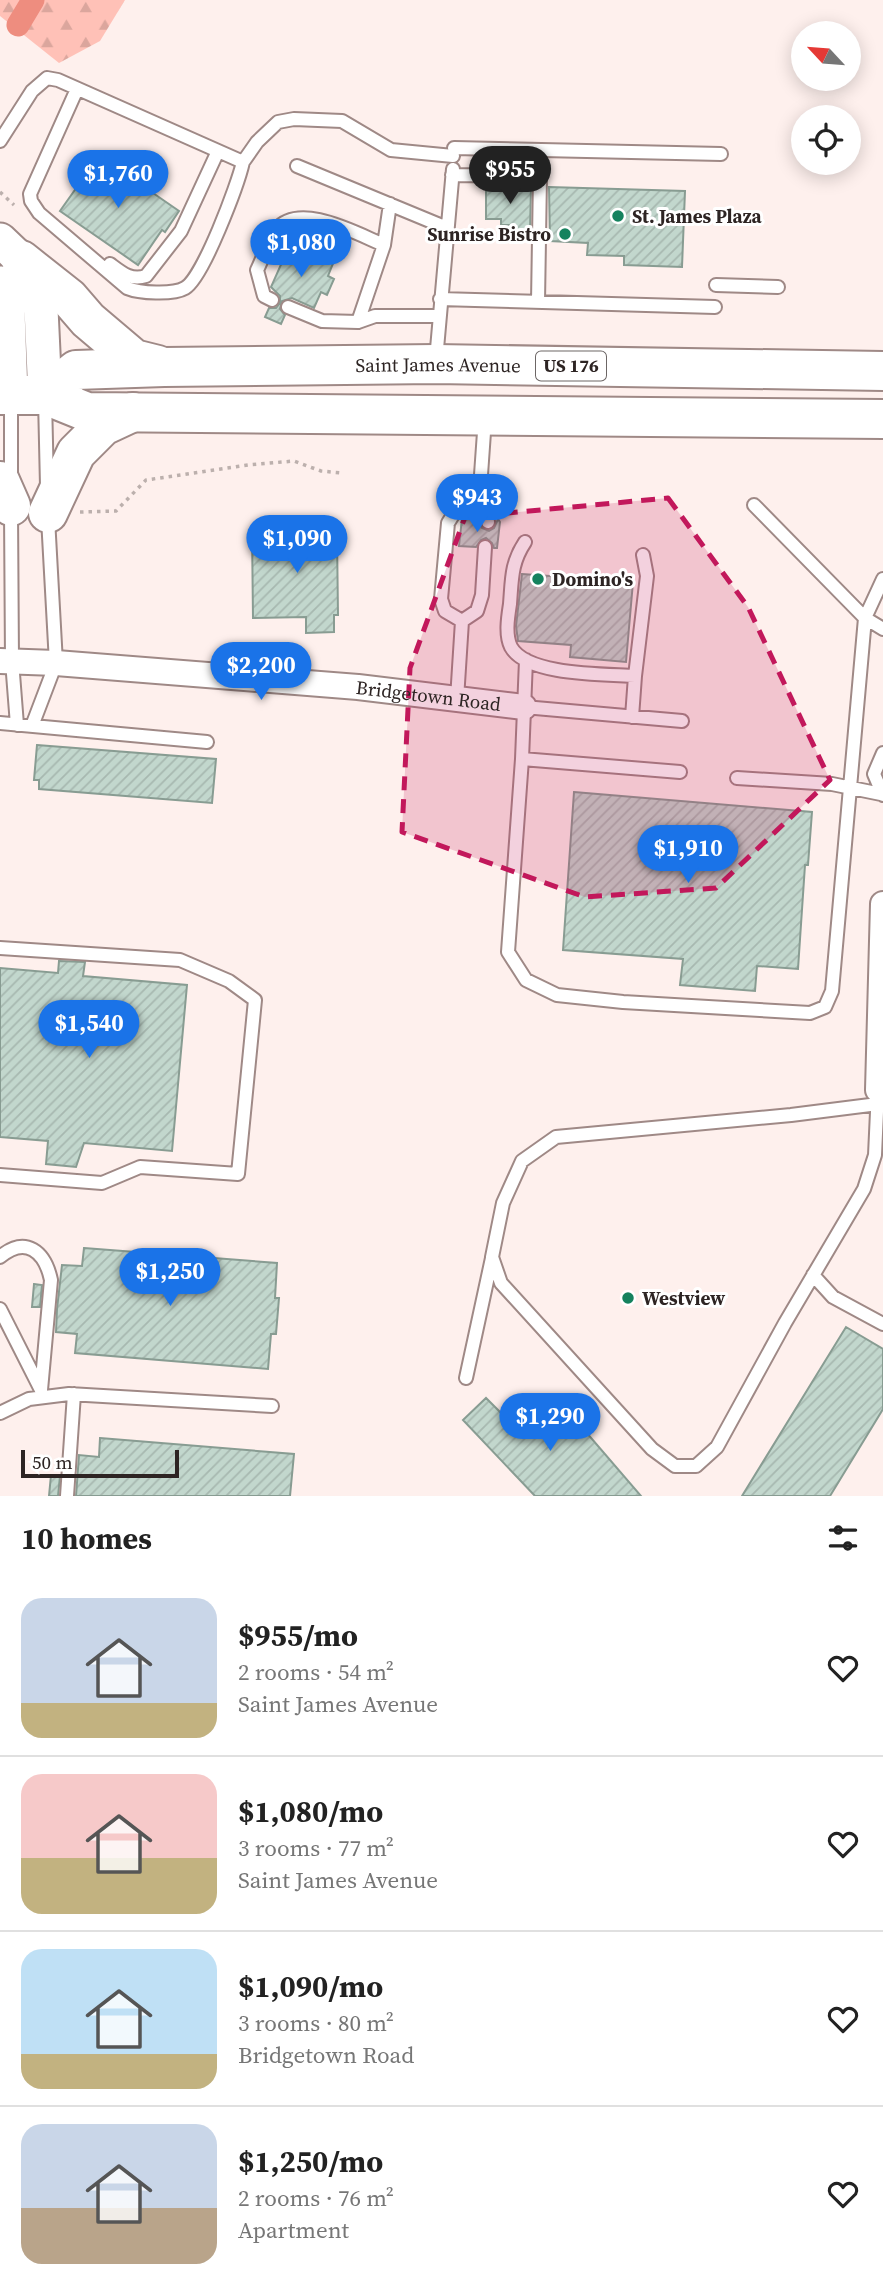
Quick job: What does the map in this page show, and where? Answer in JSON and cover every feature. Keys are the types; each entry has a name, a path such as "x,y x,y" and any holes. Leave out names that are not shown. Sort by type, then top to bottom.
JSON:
{"main road":[{"path":"7,261 68,298 88,320 134,359 164,367"},
{"name":"Saint James Avenue","path":"19,395 76,370 164,367 436,364 883,371"},
{"path":"19,395 87,412 883,419"},
{"path":"48,513 76,453 103,426 133,412"}],"street":[{"path":"7,261 41,309 19,395"},
{"name":"Bridgetown Road","path":"6,661 358,687 524,707"},
{"path":"880,1099 883,904"}],"lane":[{"path":"0,141 32,91 47,78 243,162"},
{"path":"30,197 77,89"},
{"path":"30,197 39,213 127,288 137,292 178,291 187,287 203,265 240,177 243,162 257,142 278,122 294,119 342,121 391,150 540,176 538,302"},
{"path":"30,197 107,262 126,276 138,279 146,276 181,231 218,151"},
{"path":"453,162 721,154"},
{"path":"436,364 453,162"},
{"path":"297,166 447,228"},
{"path":"358,322 384,245 390,204"},
{"path":"272,300 264,296 257,270 277,229 296,218 323,220 384,245"},
{"path":"716,285 778,287"},
{"path":"440,299 715,307"},
{"path":"288,307 321,321 358,322 375,316 439,316"},
{"path":"17,725 6,661 6,493 19,395"},
{"path":"19,395 48,513 56,663 32,726"},
{"path":"485,415 480,489 488,522"},
{"path":"462,621 445,611 441,599 448,523 456,510 480,489"},
{"path":"754,505 865,618 883,629"},
{"path":"525,542 515,557 507,628 512,648 526,660 557,671 635,676"},
{"path":"462,621 477,611 482,595 485,547"},
{"path":"632,717 646,576 643,555"},
{"path":"526,660 508,952 526,980 557,995 623,1002 810,1013 825,1007 832,991 865,618 881,588"},
{"path":"457,699 462,621"},
{"path":"524,707 682,721"},
{"path":"0,723 207,742"},
{"path":"882,795 874,774 883,753"},
{"path":"522,759 680,772"},
{"path":"737,778 832,784 882,795"},
{"path":"0,948 180,960 229,981 255,1000 238,1174 140,1167 102,1183 0,1175"},
{"path":"466,1378 503,1203 522,1161 556,1138 791,1115 880,1099 875,1155 864,1189 717,1447 696,1466 675,1466 652,1449 501,1283 492,1257"},
{"path":"0,1257 12,1249 27,1247 40,1253 48,1265 51,1280 43,1394"},
{"path":"813,1275 833,1297 883,1324"},
{"path":"0,1309 43,1394"},
{"path":"0,1413 43,1394 272,1406"},
{"path":"67,1496 74,1394"}],"path":[{"path":"48,513 116,511 146,480 248,465 294,461 321,471 342,473"}],"highlighted area":[{"path":"668,498 748,607 830,780 716,888 585,897 402,832 410,668 465,517"}],"green space":[{"path":"0,0 125,0 100,41 59,63 0,16"}],"building":[{"path":"95,153 179,211 138,265 60,211 84,177 80,174"},
{"path":"486,186 531,186 530,231 516,230 516,225 501,225 501,219 486,219"},
{"name":"St. James Plaza","path":"549,187 685,191 682,267 624,265 624,256 587,255 588,243 550,241"},
{"path":"291,242 334,261 328,276 334,279 327,295 321,292 314,308 292,298 282,301 280,309 285,315 281,324 265,317 269,308 276,308 280,303 280,296 271,287"},
{"path":"462,518 478,520 482,528 489,531 494,528 498,519 500,522 497,548 486,538 476,547 459,546"},
{"path":"331,522 332,536 337,536 338,615 334,615 334,632 306,633 306,617 253,618 252,531 292,530 292,523"},
{"path":"522,574 633,582 626,662 570,657 571,645 518,641 516,626"},
{"path":"37,745 216,759 212,803 39,789 39,780 34,780"},
{"path":"574,792 812,812 808,865 805,865 798,969 757,966 755,991 680,985 683,959 563,950"},
{"path":"59,961 85,962 83,976 187,985 172,1151 84,1143 76,1167 46,1164 48,1141 0,1137 0,968 58,973"},
{"path":"84,1248 277,1263 275,1298 279,1298 276,1334 271,1334 268,1369 75,1353 77,1334 56,1332 57,1309 62,1265 82,1266"},
{"path":"34,1284 42,1285 40,1307 32,1307"},
{"path":"846,1327 883,1349 883,1409 830,1496 742,1496"},
{"path":"555,1396 641,1496 535,1496 463,1420 486,1398 519,1431"},
{"path":"100,1438 294,1454 290,1496 76,1496 79,1455 99,1457"},
{"path":"51,1475 60,1476 58,1496 49,1496"}],"waterway":[{"path":"18,25 33,0"}],"place":[{"name":"St. James Plaza","path":"618,216"},
{"name":"Sunrise Bistro","path":"565,234"},
{"name":"Domino's","path":"538,579"},
{"name":"Westview","path":"628,1298"}]}
